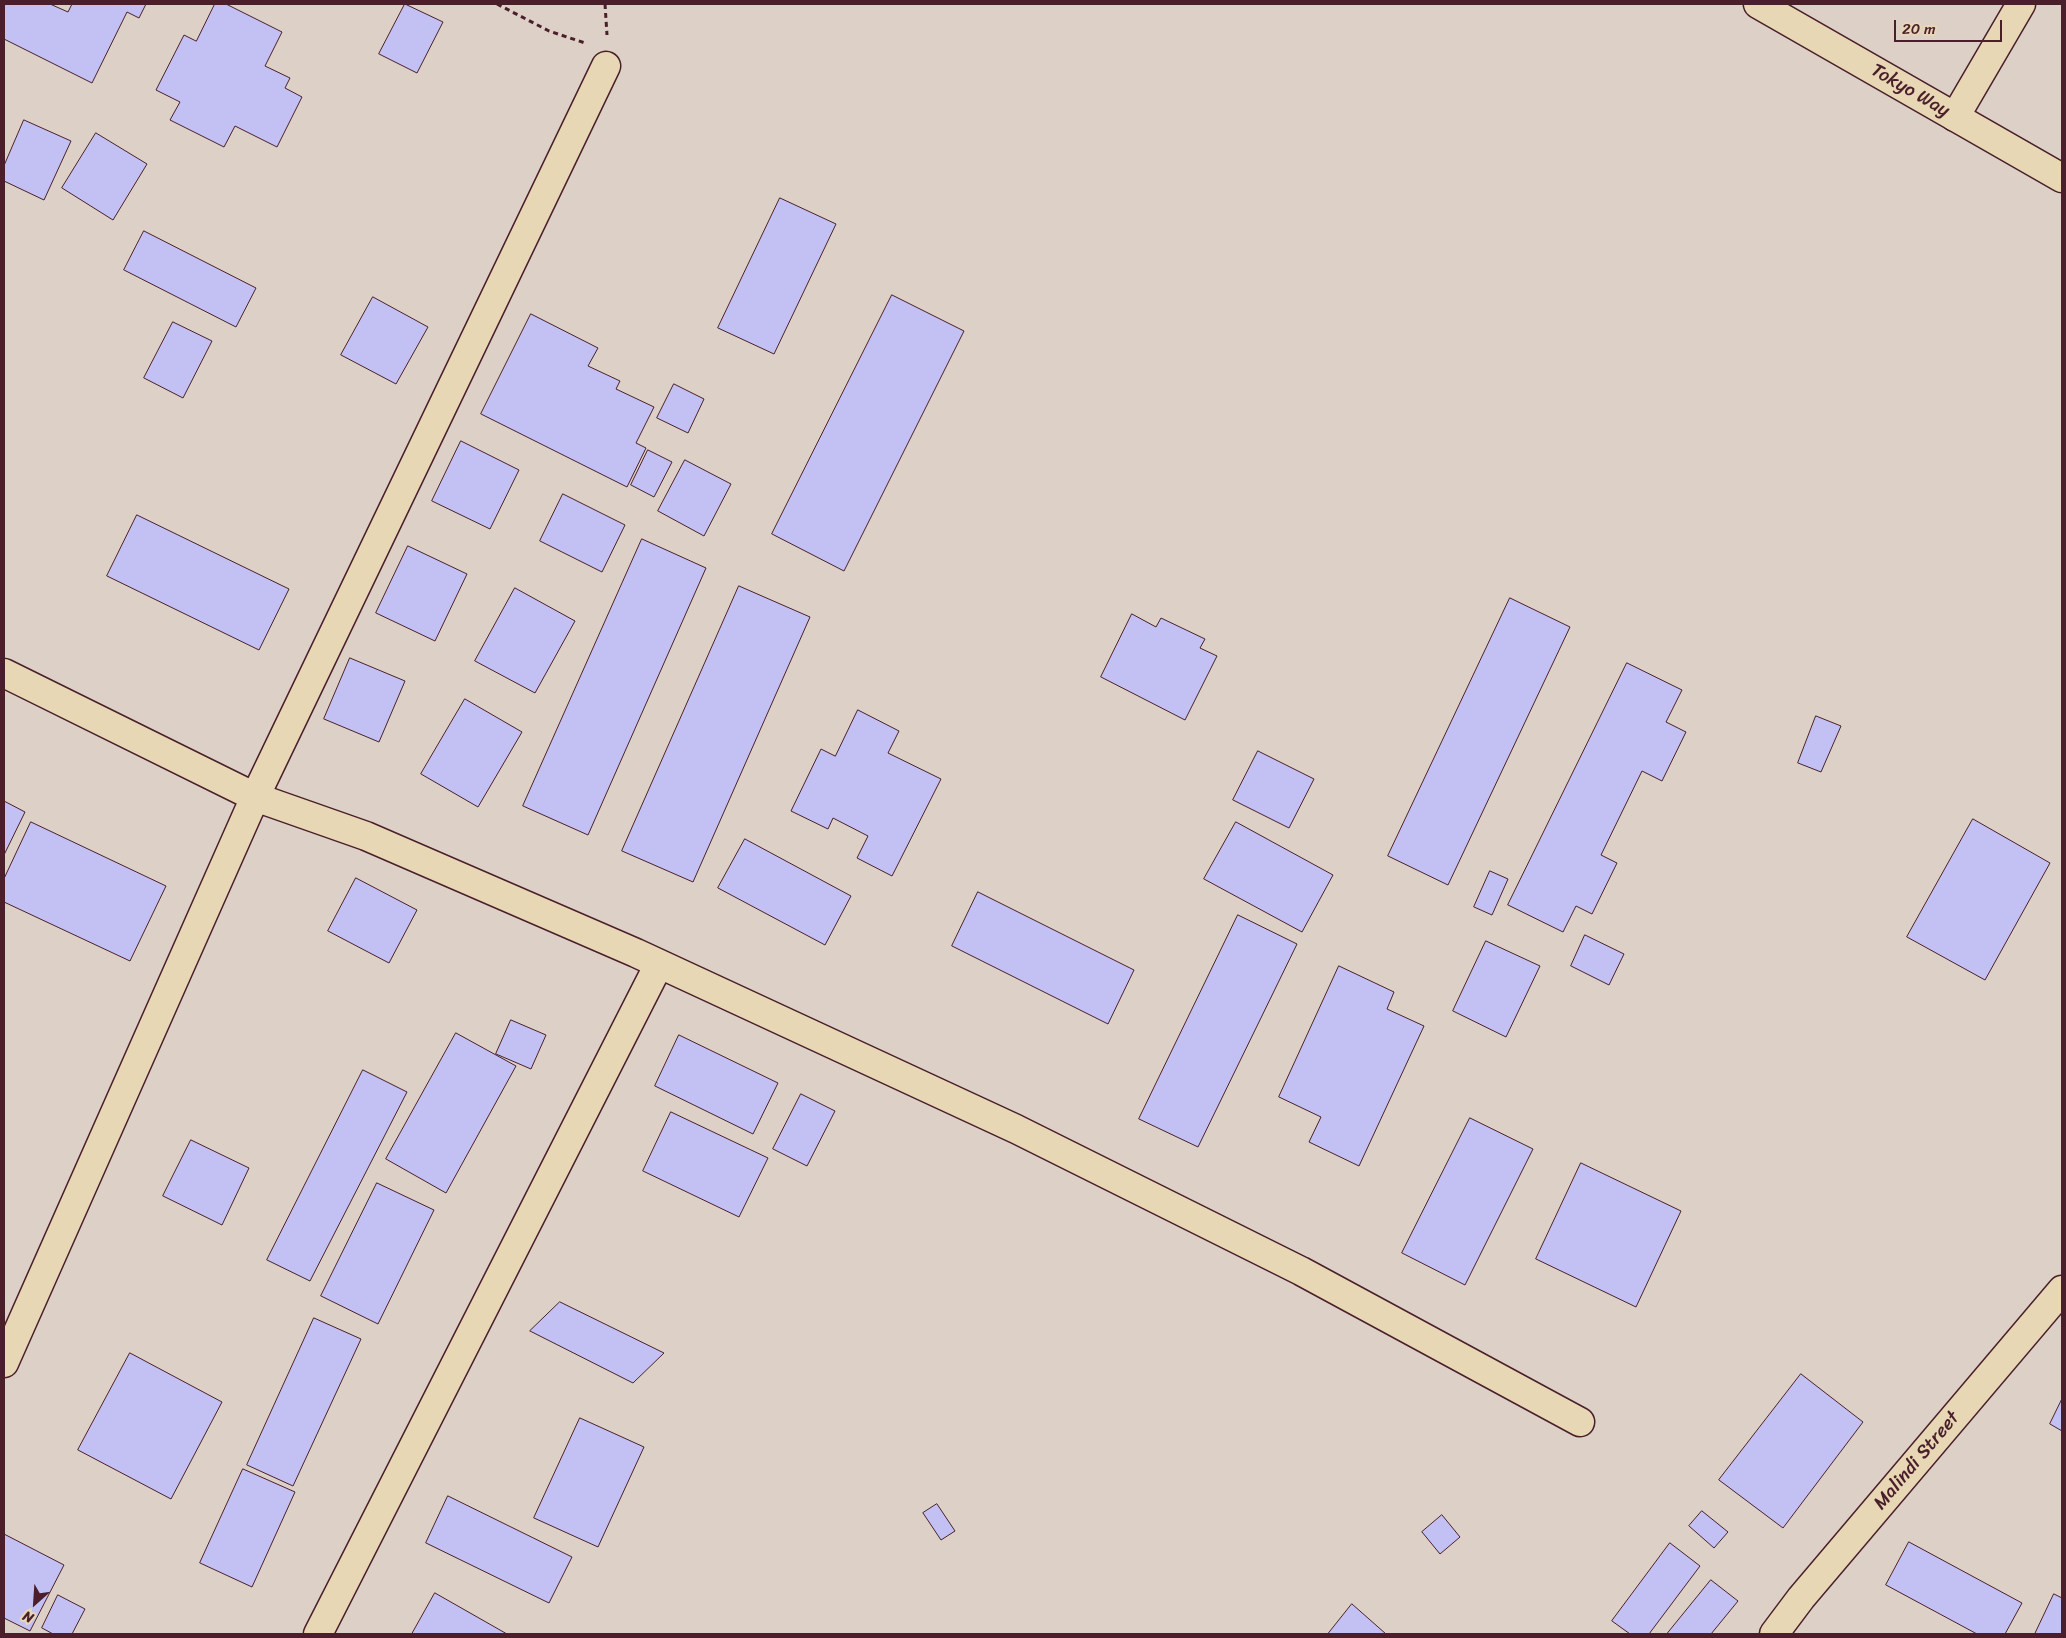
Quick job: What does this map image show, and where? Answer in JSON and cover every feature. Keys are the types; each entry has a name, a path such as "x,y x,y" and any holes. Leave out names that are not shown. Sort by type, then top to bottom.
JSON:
{"street":[{"name":"Tokyo Way","path":"1758,4 2062,178"},
{"path":"1955,117 2021,4"},
{"path":"4,1363 255,797 606,66"},
{"path":"4,673 255,797 366,836 659,964 1016,1129 1301,1270 1580,1422"},
{"path":"318,1634 659,964"},
{"name":"Malindi Street","path":"1774,1634 1801,1598 2062,1290"}],"path":[{"path":"497,4 549,31 589,44"}],"building":[{"path":"5,4 50,4 68,12 72,4 146,4 139,18 127,12 92,83 4,39"},
{"path":"215,4 226,4 282,32 265,66 290,78 285,88 302,97 277,147 235,126 224,147 170,120 180,102 156,90 184,35 196,41"},
{"path":"405,4 443,22 417,73 379,54"},
{"path":"24,120 71,141 44,200 4,181 4,166"},
{"path":"96,133 147,164 113,220 62,188"},
{"path":"780,198 836,224 774,354 718,328"},
{"path":"144,231 256,288 236,327 124,270"},
{"path":"892,295 964,331 844,571 772,534"},
{"path":"373,297 428,327 396,384 341,355"},
{"path":"531,314 598,348 588,366 620,381 616,389 654,407 636,443 646,448 627,487 481,414"},
{"path":"173,322 212,341 183,398 144,378"},
{"path":"674,384 704,399 688,433 657,418"},
{"path":"461,441 519,470 490,529 432,501"},
{"path":"648,450 672,462 654,497 631,485"},
{"path":"685,460 731,484 704,536 658,511"},
{"path":"563,494 625,525 602,572 540,541"},
{"path":"137,515 289,589 259,650 107,576"},
{"path":"642,539 706,568 588,835 523,806"},
{"path":"408,546 467,574 435,641 376,613"},
{"path":"739,586 810,617 693,882 622,851"},
{"path":"515,588 575,621 535,693 475,661"},
{"path":"1510,598 1570,627 1448,885 1388,856"},
{"path":"1132,614 1156,627 1161,618 1205,639 1200,648 1217,656 1185,720 1101,677"},
{"path":"350,658 405,681 379,742 324,719"},
{"path":"1627,663 1682,690 1666,722 1686,732 1662,781 1642,771 1601,855 1617,863 1592,914 1576,906 1563,932 1508,905"},
{"path":"465,699 522,732 478,807 421,774"},
{"path":"858,710 899,731 888,753 941,779 892,876 857,858 868,836 833,818 828,829 791,811 821,749 835,756"},
{"path":"1816,716 1841,726 1821,772 1798,763"},
{"path":"1258,751 1314,779 1289,828 1233,800"},
{"path":"4,801 25,812 4,855"},
{"path":"1973,819 2050,863 1985,980 1907,937"},
{"path":"31,822 166,886 130,961 4,902 4,879"},
{"path":"1236,822 1333,875 1302,932 1204,879"},
{"path":"745,839 851,896 825,945 718,888"},
{"path":"1490,871 1508,879 1492,915 1474,907"},
{"path":"356,878 417,910 389,963 328,931"},
{"path":"978,892 1134,970 1108,1024 952,946"},
{"path":"1238,915 1297,944 1198,1147 1139,1119"},
{"path":"1585,935 1624,954 1609,985 1571,966"},
{"path":"1486,941 1540,966 1506,1037 1453,1011"},
{"path":"1339,966 1394,992 1387,1009 1424,1026 1359,1166 1309,1142 1321,1117 1279,1097"},
{"path":"511,1020 546,1035 531,1069 496,1054"},
{"path":"456,1033 516,1066 446,1193 386,1159"},
{"path":"679,1035 778,1083 753,1134 655,1086"},
{"path":"363,1070 407,1092 310,1281 267,1260"},
{"path":"801,1094 835,1111 807,1166 773,1149"},
{"path":"671,1112 768,1158 739,1217 643,1171"},
{"path":"1470,1118 1533,1149 1465,1285 1402,1253"},
{"path":"191,1140 249,1168 222,1225 163,1196"},
{"path":"1581,1163 1681,1211 1636,1307 1536,1259"},
{"path":"377,1183 434,1210 378,1324 321,1296"},
{"path":"560,1302 664,1353 633,1383 530,1331"},
{"path":"314,1318 361,1339 293,1486 247,1465"},
{"path":"130,1353 222,1402 171,1499 78,1450"},
{"path":"1801,1374 1863,1422 1783,1528 1719,1480"},
{"path":"2062,1399 2062,1431 2050,1424"},
{"path":"580,1418 644,1447 598,1547 534,1518"},
{"path":"243,1469 295,1492 252,1587 200,1563"},
{"path":"448,1496 572,1557 549,1603 426,1543"},
{"path":"937,1504 955,1531 941,1540 923,1513"},
{"path":"1702,1511 1728,1532 1714,1548 1689,1526"},
{"path":"1442,1515 1460,1537 1440,1554 1422,1532"},
{"path":"4,1534 64,1565 30,1631 4,1618"},
{"path":"1909,1542 2022,1603 2005,1634 1977,1634 1886,1585"},
{"path":"1670,1543 1700,1566 1649,1634 1630,1634 1612,1621"},
{"path":"1711,1580 1738,1601 1711,1634 1667,1634"},
{"path":"435,1593 507,1634 412,1634"},
{"path":"2054,1594 2062,1598 2062,1634 2035,1634"},
{"path":"58,1595 85,1609 72,1634 53,1634 42,1628"},
{"path":"1352,1604 1386,1634 1328,1634"}]}
